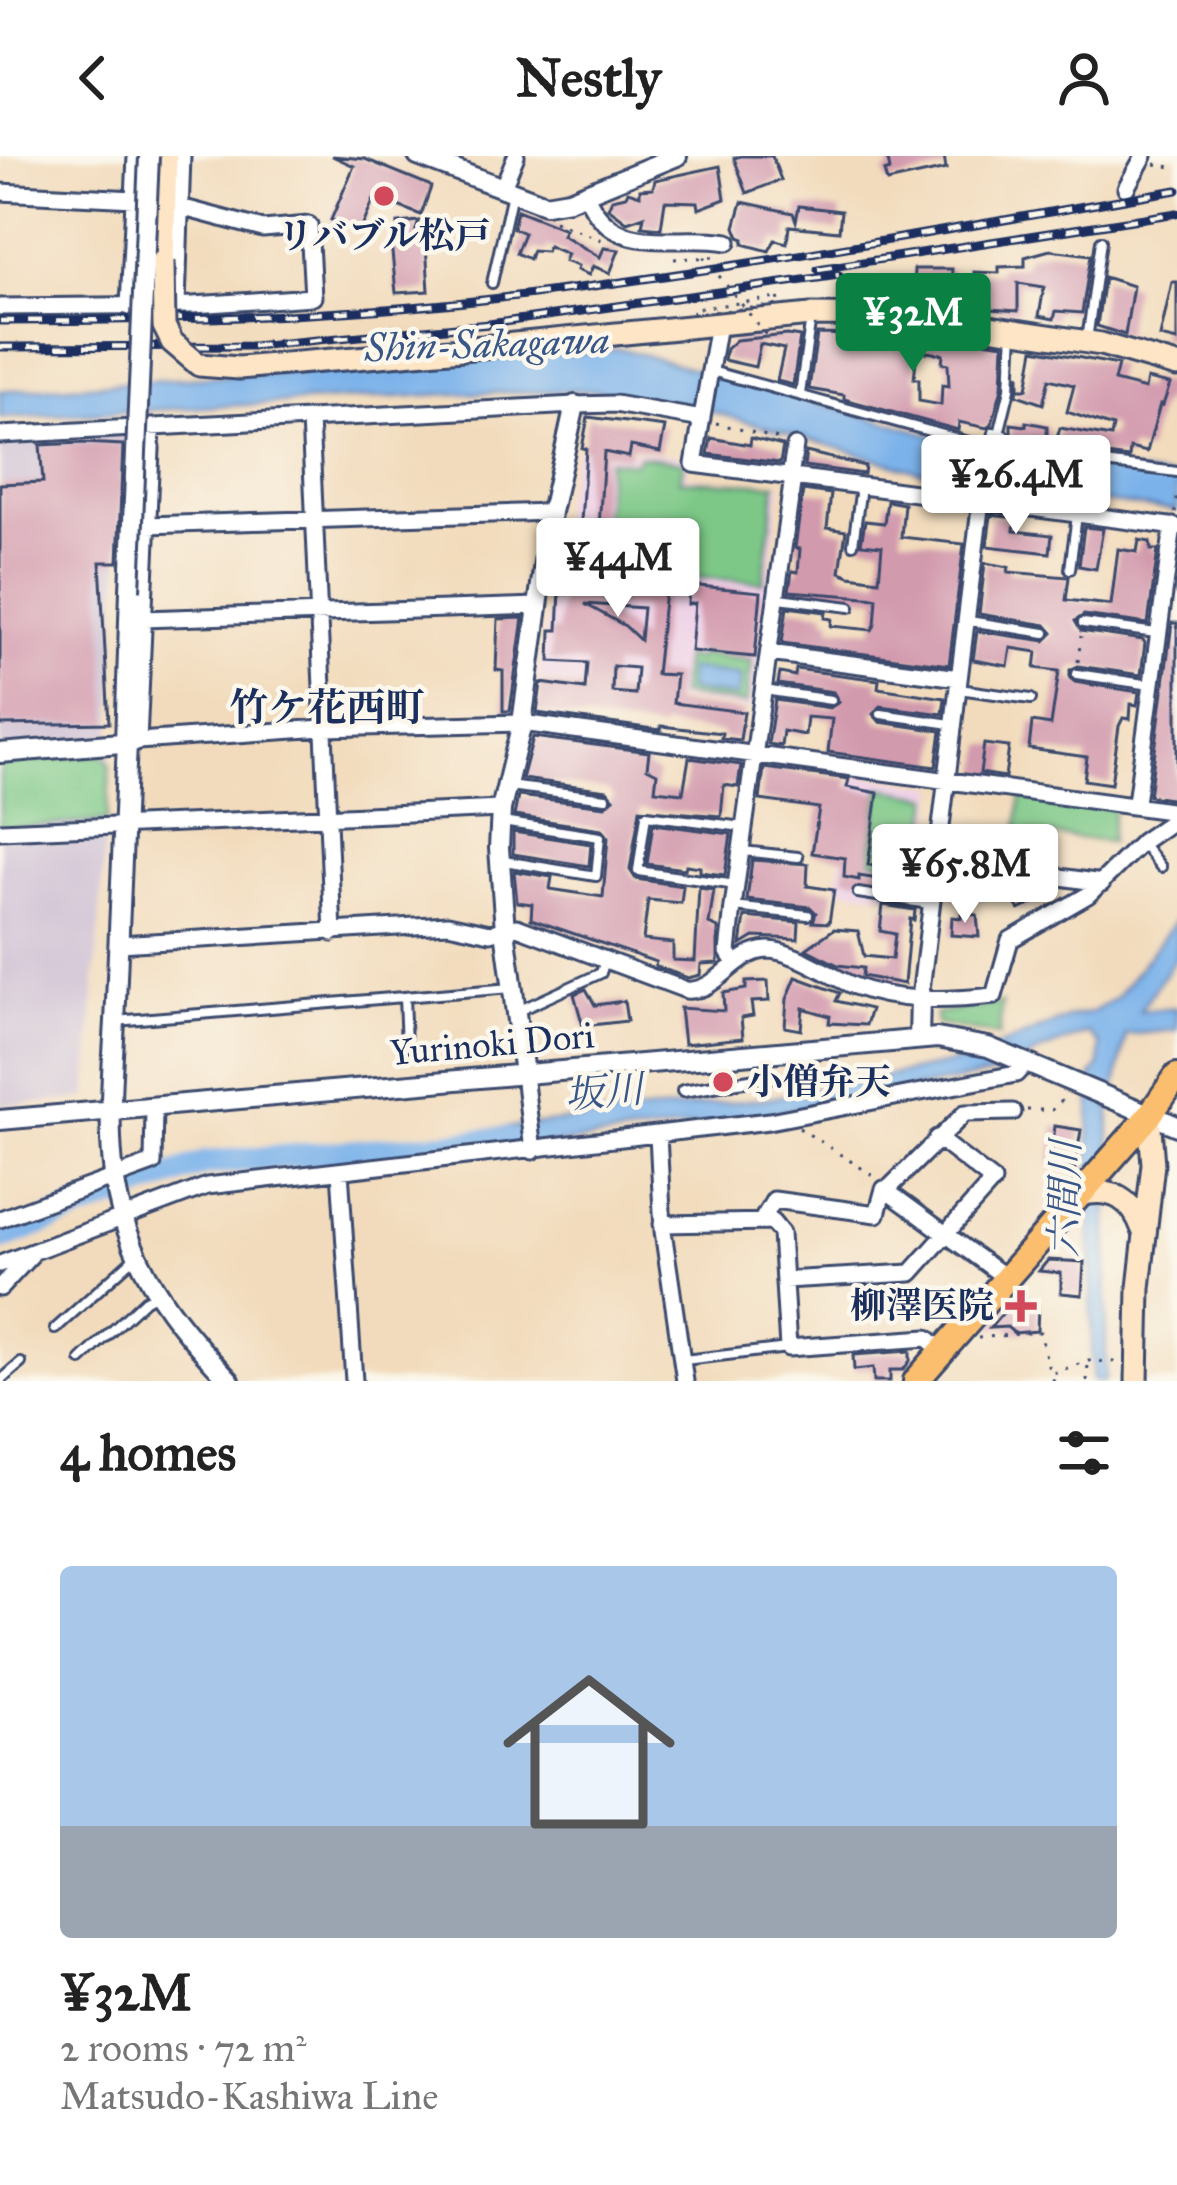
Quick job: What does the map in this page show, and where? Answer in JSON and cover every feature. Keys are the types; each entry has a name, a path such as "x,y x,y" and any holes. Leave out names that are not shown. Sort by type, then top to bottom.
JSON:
{"main road":[{"path":"166,156 164,326 172,342 199,365 239,368 811,315 918,316 1013,329 1087,341 1177,366"},
{"path":"916,1381 1149,1116 1177,1076"},
{"path":"1130,1372 1153,1151 1149,1116"},
{"path":"1080,1195 1110,1192 1134,1210 1144,1243"}],"street":[{"path":"129,307 136,156"},
{"path":"130,742 130,590 148,156"},
{"path":"177,305 182,156"},
{"path":"418,156 544,204 586,194 676,156"},
{"path":"507,191 516,156"},
{"path":"1126,188 1143,159"},
{"path":"0,193 134,199"},
{"path":"586,194 598,220 611,230 653,240 728,242"},
{"path":"0,307 129,307 314,297 310,225 262,229 181,207"},
{"path":"718,324 694,464 1174,525 1136,803"},
{"path":"0,435 575,405 615,404 703,417"},
{"path":"533,1149 505,930 501,815 522,723 551,512 575,405"},
{"path":"310,419 332,933"},
{"path":"152,427 143,619 123,826 111,1111 114,1178 136,1256 157,1294 230,1381"},
{"path":"735,963 728,952 733,907 795,446"},
{"path":"919,1039 929,904 982,497"},
{"path":"147,525 551,512"},
{"path":"143,619 537,606"},
{"path":"770,653 958,683"},
{"path":"0,753 323,728 522,723 1136,803 1177,815"},
{"path":"0,831 501,815"},
{"path":"119,944 448,924 490,933 528,930 694,991 762,950 776,951 858,987 920,998 994,996 1010,940 1064,911 1102,883 1177,815"},
{"path":"935,859 1102,883"},
{"name":"Yurinoki Dori","path":"0,1120 952,1038 988,1047 1177,1126"},
{"path":"0,1264 206,1186 790,1118 1016,1074 1024,1063"},
{"path":"683,1091 774,1076"},
{"path":"0,1219 153,1163 154,1106"},
{"path":"761,1222 774,1199 877,1214 885,1189 965,1113 1013,1112"},
{"path":"658,1136 662,1224 685,1381"},
{"path":"784,1280 911,1273 993,1181 937,1138"},
{"path":"340,1172 354,1381"},
{"path":"885,1189 1006,1278"},
{"path":"662,1224 772,1222 781,1233 788,1348 927,1338 942,1351"},
{"path":"0,1288 33,1251"}],"lane":[{"path":"492,284 507,191"},
{"path":"1087,341 1101,241"},
{"path":"800,394 811,315"},
{"path":"999,434 1010,389 1013,329"},
{"path":"711,372 991,448 994,432 1004,435 1001,450 1177,472"},
{"path":"853,544 861,485"},
{"path":"1070,569 1078,514"},
{"path":"777,598 850,607"},
{"path":"967,620 1045,633"},
{"path":"1083,622 1158,633"},
{"path":"1077,674 1151,685"},
{"path":"958,683 1031,698"},
{"path":"763,690 831,700"},
{"path":"881,714 953,724"},
{"path":"507,786 606,798"},
{"path":"500,860 596,876 600,837 501,815"},
{"path":"736,885 638,871 640,852 646,815 744,827"},
{"path":"1142,842 1161,867"},
{"path":"741,850 798,856"},
{"path":"858,893 929,904"},
{"path":"733,907 808,915"},
{"path":"516,1011 601,973 606,958"},
{"path":"116,1021 513,988"},
{"path":"404,997 406,1046"},
{"path":"55,1329 136,1256"},
{"path":"81,1360 157,1294"},
{"path":"684,1360 788,1348"},
{"path":"0,1381 21,1364"}],"path":[{"path":"1143,159 1177,168"},
{"path":"539,214 613,244"},
{"path":"674,260 704,257 766,335"},
{"path":"741,301 778,298"},
{"path":"703,417 795,446"},
{"path":"982,497 995,447"},
{"path":"1174,525 1177,498"},
{"path":"1077,674 1083,622"},
{"path":"1013,1112 1052,1110 1083,1086"},
{"path":"790,1118 801,1131 879,1179 885,1189"},
{"path":"979,1339 1040,1332 1054,1381"},
{"path":"1087,1381 1088,1361"},
{"path":"1050,1374 1088,1361 1111,1362 1130,1372"}],"shaded area":[{"path":"125,433 110,770 87,1098 0,1106 0,439"},
{"path":"577,449 630,457 634,450 689,458 685,477 781,483 752,710 538,681 562,502"},
{"path":"853,774 937,787 922,900 837,888"}],"green space":[{"path":"639,456 684,462 680,480 776,484 763,582 601,571 608,460 635,463"},
{"path":"700,654 752,661 746,704 679,695 684,657 699,659"},
{"path":"102,754 110,764 107,821 0,828 0,762"},
{"path":"880,788 931,797 923,855 909,853 906,866 871,860"},
{"path":"1021,796 1114,807 1110,842 1017,831"},
{"path":"1002,1003 999,1036 936,1024 936,1014"}],"water":[{"path":"622,349 1002,454 1177,478 1177,511 967,485 693,406 595,390 0,418 0,391"},
{"path":"689,669 741,676 737,697 687,690"},
{"path":"1177,919 1177,956 1140,1011 1177,1008 1177,1030 1126,1035 1110,1114 1105,1381 1093,1381 1089,1140 1092,1076 1100,1065 1100,1045 1088,1033 1002,1073 708,1125 479,1153 477,1131 776,1097 964,1061 1093,1012 1116,998"}],"building":[{"name":"リバブル松戸","path":"332,156 365,159 429,185 421,215 375,197 360,232 331,220 354,166"},
{"path":"772,156 781,180 747,193 734,158"},
{"path":"887,156 944,156 946,169 887,182"},
{"path":"720,166 725,199 699,209 698,202 665,201 661,228 642,226 644,216 627,222 608,208 612,199 628,191 640,195 640,189 653,188 655,180"},
{"path":"742,202 793,213 796,221 799,206 841,211 839,231 789,226 787,243 775,240 769,251 743,244 735,227"},
{"path":"517,210 565,229 562,235 600,257 604,248 619,250 610,273 593,266 589,275 577,270 578,266 564,261 567,254 548,246 546,251 532,250 529,259 516,253 524,233 513,228"},
{"path":"419,221 416,230 425,229 429,291 396,293 391,242 398,241 398,223"},
{"path":"1050,250 1091,255 1082,313 1056,311 1054,319 1039,316 1044,287 1018,283 1018,311 913,297 914,269 952,269 951,290 974,292 974,272 999,273 999,267 1025,266 1025,257"},
{"path":"1104,277 1133,286 1125,335 1097,326"},
{"path":"1172,282 1177,282 1177,341 1160,337"},
{"path":"858,331 887,331 920,338 920,332 1004,344 1002,388 992,424 987,428 959,422 958,430 809,389 817,334 857,335","holes":["917,351 943,354 949,386 942,385 941,405 919,401 919,379 914,379"]},
{"path":"800,337 793,385 777,381 784,349 760,344 755,367 724,360 726,349 736,340"},
{"path":"1034,349 1118,365 1114,381 1145,389 1147,379 1170,384 1147,452 1130,448 1129,458 1054,448 1060,428 1111,437 1113,427 1067,412 1074,385 1049,379 1043,404 1017,395 1019,374 1019,389 1027,389"},
{"path":"588,417 665,427 660,452 631,446 629,457 604,452 596,572 641,574 641,580 666,582 656,674 676,675 673,703 744,712 740,740 721,738 722,733 537,713 541,683 585,689 587,663 550,661 560,590 566,594 568,576 578,577 580,552 564,551 565,535 580,536 586,449 582,448","holes":["585,604 643,608 640,640 625,626","613,666 637,668 635,694 612,692"]},
{"path":"1026,422 1047,426 1047,448 1011,443 1011,424 1026,426"},
{"path":"711,438 750,445 751,438 783,446 780,463 708,454"},
{"path":"40,445 123,445 118,562 100,562 109,723 0,725 0,484 43,482"},
{"path":"806,452 865,466 864,474 804,466"},
{"path":"803,490 831,494 827,528 846,531 840,572 850,576 879,580 882,546 861,544 865,521 884,523 887,501 904,504 901,537 964,544 949,665 782,643 787,607 826,612 831,626 872,630 875,625 877,598 789,591 792,571 798,572 800,549 795,548"},
{"path":"991,515 1015,518 1014,531 1052,535 1050,553 987,546"},
{"path":"1084,527 1103,529 1096,569 1079,566"},
{"path":"1139,540 1158,550 1148,624 1084,615 1075,621 1081,631 1145,643 1141,675 1078,666 1070,670 1075,682 1139,692 1137,705 1131,704 1130,719 1123,718 1119,726 1111,784 1084,780 1087,757 1029,749 1032,722 1051,725 1059,671 1035,668 1037,652 1011,648 1008,666 973,660 977,631 1045,641 1053,633 1046,625 979,614 985,563 1009,567 1008,572 1069,577 1066,600 1111,605 1118,549 1137,552"},
{"path":"689,585 761,592 755,657 691,651 695,603 688,604"},
{"path":"523,618 510,711 503,711 503,671 496,670 498,619"},
{"path":"1172,623 1177,623 1177,800 1149,796"},
{"path":"796,669 879,680 878,688 945,698 943,714 881,706 873,714 880,722 941,731 936,767 828,752 832,719 807,717 805,735 783,731 781,746 768,744 775,700 830,708 839,702 833,692 778,684 780,673 795,676"},
{"path":"533,737 649,752 647,768 657,773 655,790 683,793 689,758 741,765 738,787 724,785 721,816 640,809 630,870 636,879 683,886 681,903 648,900 643,940 673,943 673,960 695,961 699,888 714,890 709,924 718,928 718,963 701,964 700,975 688,978 655,966 656,962 531,919 532,904 517,902 514,871 552,877 550,889 603,897 608,838 601,829 514,816 518,796 605,806 614,798 607,790 522,779"},
{"path":"984,744 1009,747 1005,777 980,773"},
{"path":"764,768 849,779 847,787 878,793 868,865 909,870 911,859 923,860 921,888 844,877 845,858 812,853 819,808 760,800"},
{"path":"653,824 731,834 725,875 686,865 685,869 647,864"},
{"path":"513,832 591,844 589,866 513,854"},
{"path":"752,860 808,864 807,886 834,890 829,923 813,922 816,913 810,907 747,900"},
{"path":"1030,885 1037,901 1019,910 1008,891"},
{"path":"883,905 915,910 914,920 910,919 904,984 862,976 863,968 838,965 806,949 834,929 858,931 864,956 892,959 895,934 880,931"},
{"path":"961,914 977,915 979,937 951,935 952,917 961,918"},
{"path":"745,917 799,922 798,939 754,937 741,945"},
{"path":"796,977 840,993 836,1001 871,1009 866,1025 829,1023 830,1016 803,1008 801,1030 785,1027 787,999"},
{"path":"768,981 769,1001 751,1002 753,1016 741,1018 743,1038 684,1044 680,1008 724,1011 723,993 746,989 746,982"},
{"path":"586,989 595,1005 624,1001 627,1021 583,1026 574,994"},
{"path":"1055,1126 1081,1130 1075,1168 1050,1165"},
{"path":"1048,1260 1084,1262 1082,1295 1061,1293 1061,1273 1039,1271"},
{"path":"1020,1293 1038,1306 1037,1331 990,1328"},
{"path":"910,1351 903,1370 890,1370 890,1381 874,1381 873,1368 854,1370 853,1355"}],"waterway":[{"name":"坂川","path":"0,1239 205,1163 506,1139"}],"railway":[{"path":"0,321 308,314 492,299 750,263 1177,190"},
{"path":"818,269 1177,213"},
{"path":"0,347 253,346 489,324 839,275"}],"place":[{"name":"リバブル松戸","path":"384,196"},
{"name":"小僧弁天","path":"723,1082"},
{"name":"柳澤医院","path":"1021,1306"}],"district":[{"name":"竹ケ花西町","path":"327,708"}],"water label":[{"name":"Shin-Sakagawa","path":"487,344"},
{"name":"六間川","path":"1065,1199"}]}
